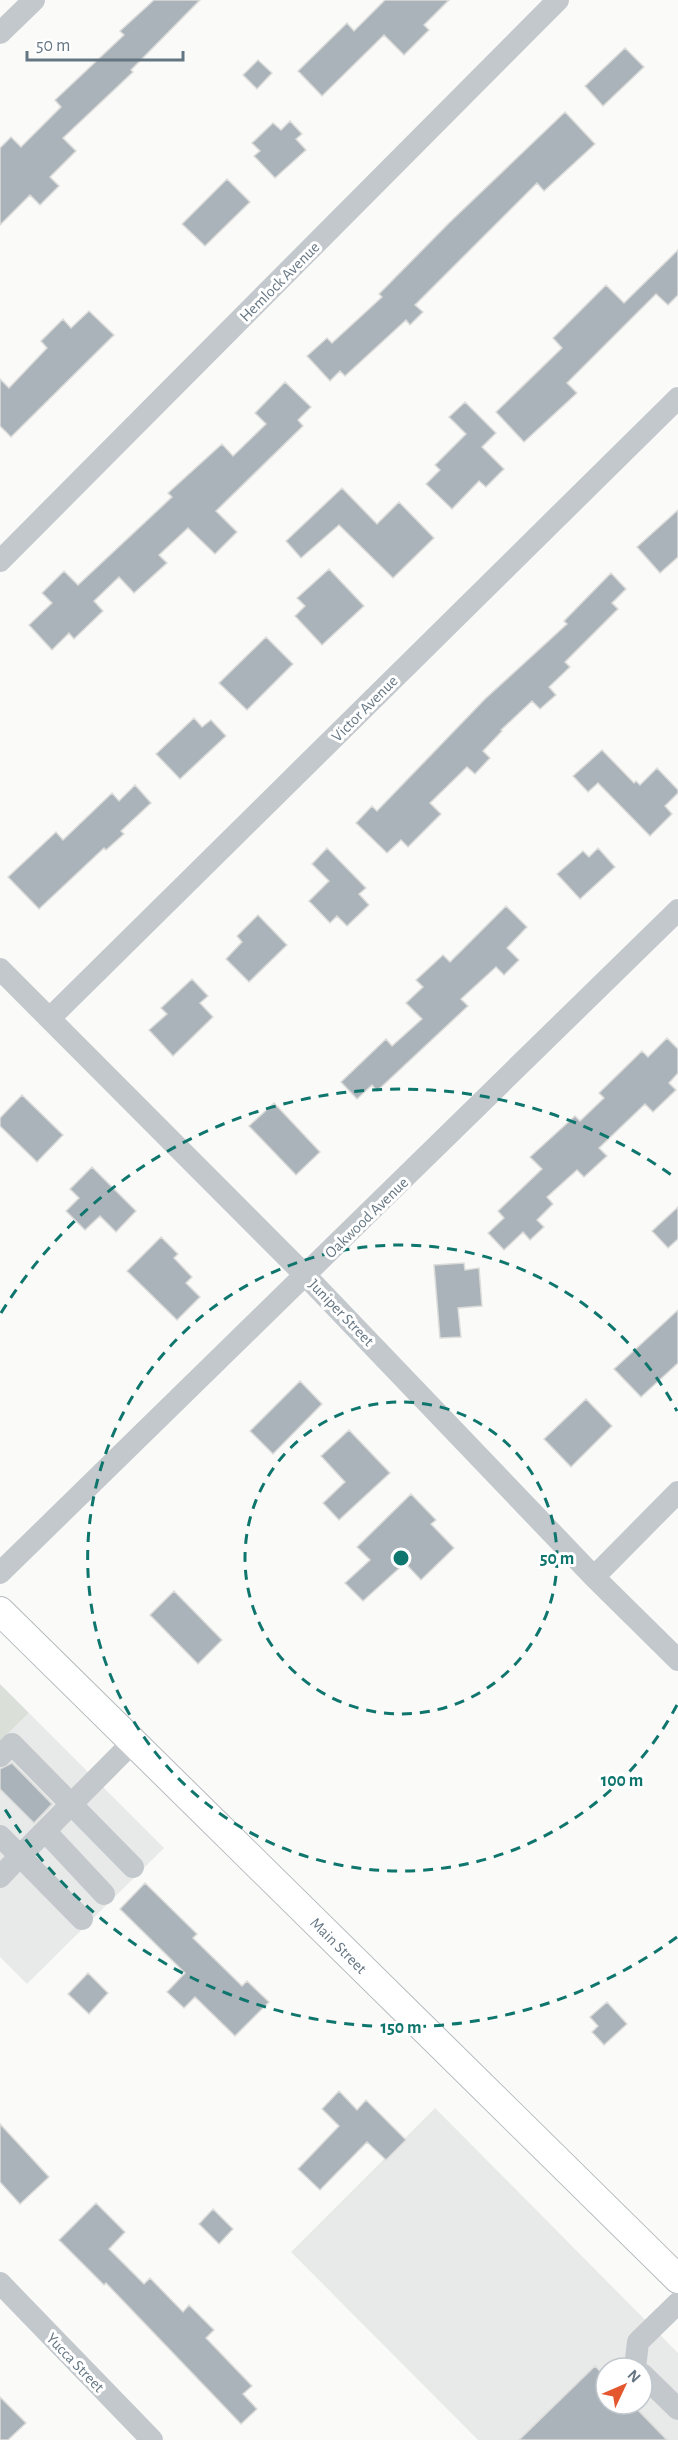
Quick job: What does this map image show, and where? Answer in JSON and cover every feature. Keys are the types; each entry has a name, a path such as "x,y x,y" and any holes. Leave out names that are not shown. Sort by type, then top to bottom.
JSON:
{"main road":[{"name":"Main Street","path":"0,1611 678,2279"}],"street":[{"path":"0,33 34,0"},
{"name":"Hemlock Avenue","path":"0,561 558,0"},
{"name":"Victor Avenue","path":"50,1018 678,398"},
{"name":"Oakwood Avenue","path":"0,1572 678,910"},
{"name":"Juniper Street","path":"0,969 306,1275 594,1577 678,1660"},
{"path":"594,1577 678,1492"},
{"path":"0,1877 133,1742"},
{"path":"0,1756 12,1744 133,1867"},
{"path":"46,1832 104,1894"},
{"path":"0,1836 82,1919"},
{"name":"Yucca Street","path":"0,2283 152,2440"},
{"path":"636,2356 638,2342 678,2303"},
{"path":"654,2386 678,2409"}],"shaded area":[{"path":"0,1684 29,1713 0,1741"},
{"path":"29,1713 164,1848 27,1984 0,1957 0,1741"},
{"path":"435,2108 678,2353 678,2440 478,2440 291,2252"}],"building":[{"path":"154,0 200,0 131,70 133,72 63,138 76,151 50,177 59,186 40,205 30,195 0,225 0,148 11,137 21,147 61,107 55,100 124,35 120,31"},
{"path":"385,0 449,0 424,25 429,30 404,55 384,35 322,96 298,71 347,23 354,31"},
{"path":"625,48 644,67 603,106 585,86"},
{"path":"258,60 272,73 257,89 243,75"},
{"path":"565,112 595,144 544,191 537,183 415,305 423,312 410,325 406,320 345,376 340,371 330,381 307,356 327,338 332,343 382,297 379,294 449,223"},
{"path":"290,121 302,134 296,139 306,150 275,178 254,156 260,151 252,143 273,123 281,130"},
{"path":"227,179 250,202 205,246 182,224"},
{"path":"678,250 678,295 668,305 656,294 567,383 577,393 524,442 496,412 562,348 553,338 606,285 624,303"},
{"path":"89,311 114,335 11,437 0,426 0,379 9,388 47,348 41,341 63,319 71,328"},
{"path":"285,382 311,407 298,420 303,426 216,511 237,532 215,554 188,528 159,555 167,563 134,593 119,577 94,601 103,611 74,639 69,633 52,650 29,625 52,603 42,593 64,571 78,585 172,497 168,493 222,444 233,456 266,424 255,413"},
{"path":"465,402 496,433 482,447 504,469 486,487 479,481 452,509 426,484 440,470 435,465 466,434 449,417"},
{"path":"342,488 377,524 399,502 434,538 393,578 339,525 301,558 286,541"},
{"path":"678,510 678,557 660,573 637,547"},
{"path":"329,569 364,606 322,645 295,616 305,606 297,598"},
{"path":"611,573 626,589 612,603 618,609 565,662 570,667 549,687 556,695 540,709 532,701 501,730 483,751 490,758 475,774 467,767 430,803 441,814 408,847 401,840 387,853 356,823 372,806 377,811 485,699 567,624 564,621"},
{"path":"266,637 293,664 247,710 219,683"},
{"path":"194,718 202,727 211,720 226,736 180,779 156,754"},
{"path":"602,750 634,783 636,781 640,785 657,768 678,790 678,793 665,806 672,814 650,836 598,783 588,792 573,776"},
{"path":"135,785 151,803 121,831 124,834 106,850 104,848 39,909 8,877 56,832 63,840 112,793 119,801"},
{"path":"327,848 366,888 359,894 369,905 347,926 337,916 330,923 309,901 329,881 312,864"},
{"path":"598,848 615,867 580,899 557,874 583,851 589,857"},
{"path":"506,906 527,927 507,948 519,960 504,975 496,967 461,999 468,1006 377,1091 372,1085 357,1099 341,1082 386,1039 392,1046 422,1019 406,1003 423,987 416,980 443,955 450,962"},
{"path":"258,915 287,945 249,982 226,959 242,942 237,936"},
{"path":"192,979 208,996 200,1003 213,1017 173,1056 149,1030 167,1014 161,1008"},
{"path":"667,1038 678,1049 678,1073 669,1083 676,1090 653,1112 645,1104 599,1148 607,1156 584,1177 577,1170 547,1197 553,1204 537,1220 544,1227 530,1240 523,1232 504,1250 488,1233 504,1218 498,1211 542,1169 530,1157 575,1116 580,1121 604,1098 599,1093 642,1051 648,1057"},
{"path":"22,1095 63,1135 37,1162 0,1126 0,1118"},
{"path":"274,1103 320,1152 296,1175 249,1126"},
{"path":"92,1167 136,1211 116,1232 100,1216 85,1230 66,1211 79,1198 70,1189"},
{"path":"678,1207 678,1239 668,1248 652,1231"},
{"path":"161,1237 178,1254 174,1258 192,1277 186,1283 200,1297 177,1320 127,1271"},
{"path":"464,1263 465,1270 479,1268 482,1306 458,1308 461,1337 440,1338 434,1265"},
{"path":"678,1310 678,1363 641,1397 614,1369"},
{"path":"300,1381 322,1404 273,1454 250,1431"},
{"path":"586,1399 612,1426 571,1467 544,1439"},
{"path":"349,1430 390,1473 339,1520 323,1503 345,1482 321,1456"},
{"path":"411,1494 436,1520 431,1524 454,1548 421,1580 405,1563 363,1601 345,1583 370,1560 357,1547"},
{"path":"174,1591 222,1640 198,1664 150,1615"},
{"path":"12,1763 52,1804 34,1823 0,1789 0,1769"},
{"path":"145,1883 197,1934 193,1938 242,1986 247,1981 269,2002 235,2036 195,1997 184,2008 167,1992 185,1973 120,1909"},
{"path":"88,1973 108,1993 89,2014 68,1994"},
{"path":"607,2002 627,2024 604,2045 592,2032 598,2026 590,2017"},
{"path":"339,2091 357,2110 366,2100 406,2140 386,2160 367,2142 320,2190 298,2169 339,2126 322,2109"},
{"path":"0,2124 49,2177 20,2204 0,2182"},
{"path":"96,2203 125,2232 109,2249 144,2284 150,2278 183,2312 189,2305 214,2330 206,2338 252,2386 243,2394 257,2409 241,2424 106,2283 104,2285 59,2240"},
{"path":"213,2209 233,2229 219,2244 199,2224"},
{"path":"594,2367 594,2416 644,2416 667,2440 519,2440"},
{"path":"0,2397 26,2423 8,2440 0,2440"}]}
